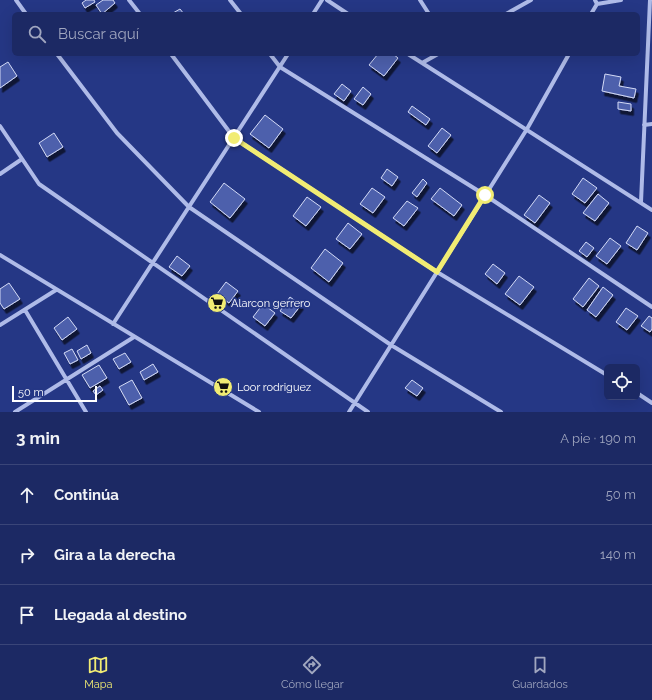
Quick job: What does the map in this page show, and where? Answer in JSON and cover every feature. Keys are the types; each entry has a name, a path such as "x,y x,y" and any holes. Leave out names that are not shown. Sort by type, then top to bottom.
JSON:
{"street":[{"path":"16,0 25,12"},
{"path":"129,0 138,12"},
{"path":"230,0 239,12"},
{"path":"314,12 322,0"},
{"path":"327,0 345,12"},
{"path":"420,0 428,12"},
{"path":"519,0 522,5"},
{"path":"510,12 531,0"},
{"path":"592,12 596,2 621,0"},
{"path":"641,202 650,0"},
{"path":"59,56 117,133 189,207 391,345 501,412"},
{"path":"172,56 234,138 437,272 604,373"},
{"path":"272,56 280,67 485,195 652,307"},
{"path":"113,324 287,56"},
{"path":"411,56 652,210"},
{"path":"422,63 434,56"},
{"path":"349,412 527,129 568,56"},
{"path":"644,125 652,124"},
{"path":"0,126 39,184 368,412"},
{"path":"0,174 22,159"},
{"path":"0,255 259,412"},
{"path":"0,325 56,290"},
{"path":"25,310 86,412"},
{"path":"15,412 67,381 134,337"},
{"path":"640,396 652,403"}],"building":[{"path":"86,0 94,0 95,2 85,8 82,3"},
{"path":"103,0 113,0 115,3 104,12 101,12 96,5"},
{"path":"180,9 182,12 175,12"},
{"path":"376,56 396,56 398,58 384,76 369,65"},
{"path":"8,62 17,76 0,88 0,67"},
{"path":"605,74 621,77 619,86 636,89 634,98 602,91"},
{"path":"342,84 351,91 344,101 334,94"},
{"path":"363,87 371,94 363,105 354,99"},
{"path":"618,102 631,104 631,111 618,109"},
{"path":"412,106 430,119 426,125 408,112"},
{"path":"265,115 283,129 269,148 250,134"},
{"path":"442,128 451,135 437,153 428,146"},
{"path":"54,133 63,147 47,157 39,143"},
{"path":"387,169 398,177 392,186 381,178"},
{"path":"583,178 597,188 585,203 572,194"},
{"path":"423,179 427,183 417,197 412,193"},
{"path":"224,183 245,199 230,218 210,202"},
{"path":"372,188 385,197 373,213 360,204"},
{"path":"440,188 462,205 454,216 431,199"},
{"path":"598,194 609,203 595,221 583,213"},
{"path":"539,195 550,203 535,223 524,215"},
{"path":"307,197 321,207 306,226 293,216"},
{"path":"407,201 418,208 404,226 393,218"},
{"path":"348,223 362,234 350,249 336,239"},
{"path":"637,226 648,233 637,250 626,243"},
{"path":"610,238 621,246 607,264 596,256"},
{"path":"586,242 594,248 587,257 579,251"},
{"path":"325,249 343,263 329,282 311,268"},
{"path":"177,256 190,266 182,276 169,267"},
{"path":"493,264 505,273 497,284 485,274"},
{"path":"519,276 534,287 520,305 505,294"},
{"path":"589,278 599,286 583,307 573,299"},
{"path":"226,282 238,291 229,303 217,294"},
{"path":"9,283 20,299 4,309 0,303 0,289"},
{"path":"603,287 613,295 596,317 587,310"},
{"path":"290,297 301,305 291,318 280,311"},
{"path":"263,304 275,313 265,326 253,317"},
{"path":"626,308 638,316 627,330 616,322"},
{"path":"649,316 652,318 652,329 650,332 641,326"},
{"path":"68,317 77,329 62,340 54,328"},
{"path":"87,345 91,353 81,359 77,351"},
{"path":"72,349 78,360 70,364 64,353"},
{"path":"125,353 131,362 119,369 113,359"},
{"path":"153,364 158,372 144,380 140,372"},
{"path":"99,365 107,378 90,388 82,375"},
{"path":"132,380 142,398 129,405 119,387"},
{"path":"412,380 423,388 417,396 405,388"},
{"path":"100,386 103,390 96,395 93,391"}],"place":[{"name":"Alarcon gerrero","path":"217,303"},
{"name":"Loor rodriguez","path":"223,387"}],"route":[{"path":"234,138 437,272 485,195"}]}
